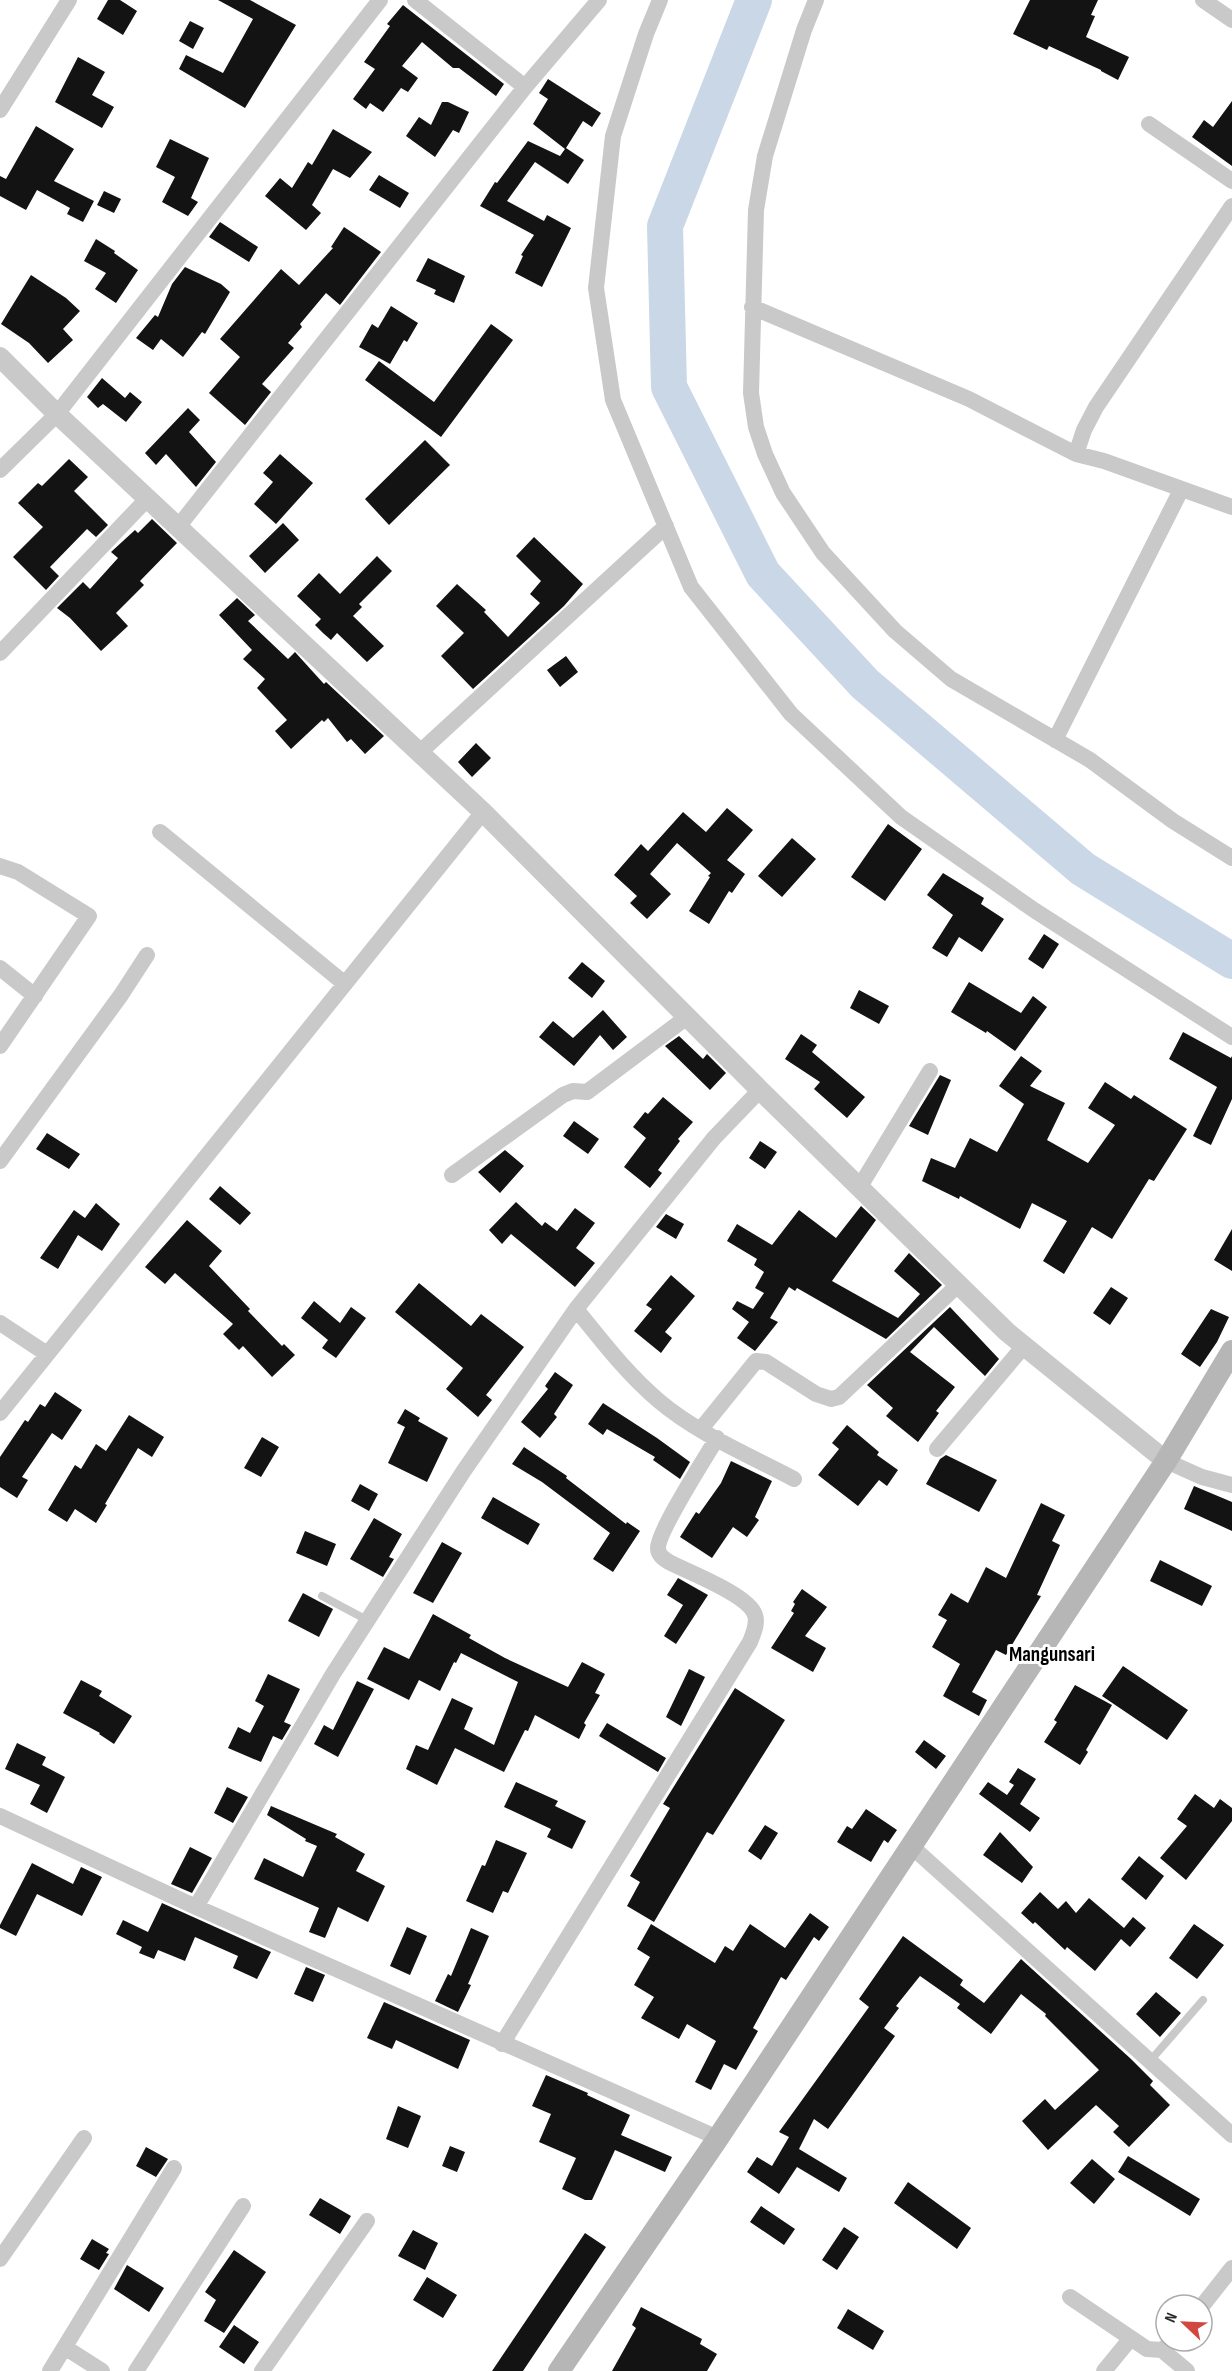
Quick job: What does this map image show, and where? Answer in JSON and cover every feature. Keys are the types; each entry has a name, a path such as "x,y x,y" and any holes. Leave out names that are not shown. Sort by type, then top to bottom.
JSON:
{"main road":[{"path":"559,2371 718,2138 1166,1461 1232,1351"}],"street":[{"path":"0,110 69,0"},
{"path":"0,470 57,414 380,0"},
{"path":"415,0 525,87"},
{"path":"178,526 525,87 599,0"},
{"path":"660,0 646,34 613,136 596,288 613,400 691,587 791,714 901,817 1034,910 1232,1037"},
{"path":"816,0 804,30 765,156 756,210 751,393 756,427 765,454 783,493 823,553 895,631 951,679 1090,760 1173,821 1232,858"},
{"path":"1203,0 1232,20"},
{"path":"1149,124 1232,181"},
{"path":"1076,454 1084,430 1096,407 1232,206"},
{"path":"752,307 969,399 1076,454 1104,461 1232,507"},
{"path":"0,357 57,414 483,812 859,1188 1024,1346 1166,1461 1202,1477 1232,1485"},
{"path":"1055,740 1181,490"},
{"path":"0,653 148,498"},
{"path":"419,753 666,526"},
{"path":"0,1413 483,812"},
{"path":"160,832 345,984"},
{"path":"0,866 18,872 89,916 0,1046"},
{"path":"0,1161 147,955"},
{"path":"0,968 35,996"},
{"path":"452,1175 563,1095 573,1091 587,1092 687,1017"},
{"path":"859,1188 930,1071"},
{"path":"196,1907 367,1620 462,1472 576,1310 714,1138 760,1090"},
{"path":"701,1429 756,1361 766,1362 825,1398 839,1397 958,1285"},
{"path":"576,1310 617,1360 660,1402 701,1429 794,1479"},
{"path":"0,1323 47,1354"},
{"path":"937,1449 1024,1346"},
{"path":"502,2043 753,1634 756,1625 755,1614 743,1600 669,1562 661,1556 658,1549 663,1530 717,1438"},
{"path":"0,1816 196,1907 718,2138"},
{"path":"911,1846 1232,2135"},
{"path":"0,2259 84,2138"},
{"path":"50,2371 174,2168"},
{"path":"136,2371 243,2206"},
{"path":"262,2371 367,2221"},
{"path":"1212,2293 1232,2268"},
{"path":"1070,2297 1148,2349 1154,2348"},
{"path":"1104,2371 1131,2338"},
{"path":"66,2348 102,2371"},
{"path":"1173,2353 1187,2371"}],"lane":[{"path":"322,1596 367,1620"},
{"path":"1150,2061 1203,2000"}],"building":[{"path":"108,0 120,0 137,11 123,35 97,19"},
{"path":"218,0 250,0 296,25 245,108 179,69 186,55 223,73 253,19"},
{"path":"1030,0 1098,0 1091,15 1095,16 1086,37 1129,57 1118,80 1049,46 1047,50 1013,34"},
{"path":"403,5 504,84 496,96 459,68 453,68 422,42 402,66 418,78 408,92 401,88 383,112 370,103 366,109 353,99 375,69 364,62 390,26 387,24"},
{"path":"190,21 204,28 193,49 179,41"},
{"path":"78,57 105,72 92,95 114,107 102,128 55,102"},
{"path":"548,79 601,113 592,127 583,121 566,148 584,160 568,184 535,162 507,201 544,221 547,215 571,228 542,287 515,273 523,256 521,255 534,235 480,206 495,182 497,183 528,141 560,156 565,149 533,124 548,99 539,93"},
{"path":"1232,101 1232,166 1192,137 1204,120 1213,127"},
{"path":"442,102 448,102 469,112 459,133 453,130 435,157 406,136 419,117 431,125"},
{"path":"36,126 74,149 54,181 94,201 83,222 67,214 70,208 37,190 26,210 0,196 0,176 6,179"},
{"path":"333,129 372,152 350,178 333,169 312,205 321,213 306,230 265,196 280,178 292,188 308,162 312,165"},
{"path":"170,139 209,158 191,198 198,202 188,216 162,202 175,177 156,167"},
{"path":"379,175 409,193 400,208 369,190"},
{"path":"104,191 121,199 114,213 97,205"},
{"path":"220,222 258,247 249,262 209,237"},
{"path":"344,227 381,252 340,305 326,293 300,324 302,327 288,343 294,348 262,384 271,392 245,425 209,393 240,357 220,339 281,269 299,285 333,248 331,247"},
{"path":"96,239 138,270 116,303 95,289 106,273 84,261"},
{"path":"428,258 465,276 454,303 434,294 436,290 416,281"},
{"path":"185,267 221,284 230,292 205,334 202,332 183,357 161,339 153,350 136,338 155,315 158,317 172,284"},
{"path":"31,275 66,298 80,311 63,329 73,340 48,363 29,343 1,324"},
{"path":"391,306 418,323 407,342 404,340 390,364 359,347 372,324 378,328"},
{"path":"491,324 513,340 441,437 365,380 379,361 434,402"},
{"path":"102,378 125,398 130,392 142,402 126,422 103,404 98,408 87,397"},
{"path":"188,408 200,420 189,432 216,462 196,487 166,454 156,465 145,453"},
{"path":"425,440 450,465 389,525 365,499"},
{"path":"280,454 313,483 276,524 254,504 273,482 263,473"},
{"path":"69,459 88,477 74,491 108,525 96,537 87,529 50,567 59,576 46,590 13,557 43,527 18,503 38,483 42,486"},
{"path":"152,519 177,543 140,581 144,585 116,613 128,626 101,651 70,618 57,608 83,582 90,589 118,558 111,552 135,530 138,533"},
{"path":"283,523 299,540 265,573 249,556"},
{"path":"534,537 583,584 564,606 473,689 441,656 464,633 436,606 457,584 486,610 484,612 508,637 540,603 530,594 541,581 516,556"},
{"path":"377,556 392,571 359,604 362,607 353,616 384,646 367,662 337,633 331,640 323,633 315,625 321,619 297,596 319,573 340,594"},
{"path":"237,598 255,615 248,621 288,659 295,652 324,684 326,682 384,736 365,754 351,739 347,742 328,718 324,722 322,720 291,749 275,731 287,720 257,688 265,679 243,659 252,650 219,615"},
{"path":"566,656 578,672 560,687 547,670"},
{"path":"476,743 491,758 472,777 458,762"},
{"path":"727,808 753,830 727,860 745,874 732,893 729,891 709,924 689,911 711,873 677,843 650,874 671,894 647,919 630,903 637,896 614,875 641,844 648,851 683,812 706,832"},
{"path":"888,824 922,849 885,901 851,877"},
{"path":"792,838 816,859 782,897 758,876"},
{"path":"943,873 984,898 981,904 1004,919 982,952 959,937 947,957 932,948 953,915 927,895"},
{"path":"1044,934 1059,944 1043,969 1028,959"},
{"path":"582,962 605,981 592,998 568,978"},
{"path":"969,982 1021,1013 1033,996 1047,1007 1015,1051 987,1031 986,1033 951,1012"},
{"path":"859,990 889,1006 879,1024 850,1008"},
{"path":"603,1010 627,1037 613,1050 600,1035 574,1066 539,1037 553,1021 573,1038"},
{"path":"1183,1032 1231,1058 1232,1056 1232,1099 1211,1145 1193,1136 1217,1087 1169,1059"},
{"path":"801,1034 817,1045 812,1052 865,1097 847,1118 814,1089 820,1082 785,1059"},
{"path":"679,1036 703,1059 707,1054 726,1073 710,1090 665,1046"},
{"path":"1021,1056 1042,1071 1030,1086 1065,1103 1047,1140 1088,1163 1115,1125 1088,1108 1105,1082 1131,1099 1134,1095 1187,1129 1154,1181 1149,1179 1112,1239 1092,1227 1064,1274 1043,1261 1067,1221 1032,1203 1020,1229 960,1196 959,1199 922,1181 931,1158 955,1168 970,1138 997,1152 1024,1104 999,1086"},
{"path":"940,1075 951,1080 928,1135 909,1126"},
{"path":"663,1097 693,1122 678,1139 680,1141 658,1170 662,1173 650,1188 624,1167 646,1138 633,1127 645,1112 648,1114"},
{"path":"574,1121 599,1139 588,1154 563,1136"},
{"path":"47,1133 80,1154 69,1169 36,1149"},
{"path":"760,1141 777,1152 765,1169 749,1158"},
{"path":"505,1150 524,1166 500,1193 478,1172"},
{"path":"220,1186 251,1213 240,1225 209,1199"},
{"path":"516,1202 542,1226 545,1222 557,1231 575,1208 595,1223 576,1248 595,1263 575,1287 511,1234 502,1244 489,1230"},
{"path":"96,1203 120,1224 102,1251 78,1235 58,1269 40,1258 74,1210 85,1218"},
{"path":"861,1206 876,1220 832,1281 898,1318 920,1294 894,1271 909,1253 942,1285 886,1339 797,1288 795,1291 789,1287 770,1318 778,1322 755,1351 737,1338 749,1322 732,1309 737,1301 753,1309 764,1293 755,1288 764,1272 754,1265 757,1259 727,1241 737,1224 772,1245 799,1210 836,1238"},
{"path":"666,1214 684,1224 676,1239 656,1227"},
{"path":"187,1220 222,1251 209,1266 250,1309 248,1311 282,1346 284,1344 295,1355 272,1377 243,1346 239,1350 223,1334 233,1324 175,1273 165,1284 145,1267"},
{"path":"1232,1229 1232,1271 1214,1260"},
{"path":"671,1275 695,1296 665,1332 672,1338 661,1353 634,1331 652,1309 646,1305"},
{"path":"419,1283 471,1326 481,1314 524,1347 486,1395 492,1400 478,1417 446,1389 463,1368 395,1312"},
{"path":"1111,1287 1128,1298 1110,1325 1093,1313"},
{"path":"314,1301 340,1323 351,1307 366,1318 336,1358 322,1348 328,1340 301,1318"},
{"path":"950,1307 999,1359 985,1376 934,1327 910,1352 955,1387 936,1411 939,1413 918,1442 886,1416 893,1408 867,1385"},
{"path":"1211,1309 1229,1317 1217,1342 1200,1367 1181,1354"},
{"path":"555,1372 573,1385 554,1414 557,1417 540,1438 521,1422 548,1389 545,1386"},
{"path":"55,1392 82,1410 62,1440 52,1433 22,1477 28,1480 17,1498 0,1487 0,1457 25,1420 28,1422 40,1404 45,1407"},
{"path":"603,1403 690,1462 680,1479 653,1460 655,1457 607,1429 603,1435 588,1424"},
{"path":"405,1409 420,1418 418,1421 448,1438 427,1482 388,1463 405,1427 397,1423"},
{"path":"129,1415 164,1437 152,1457 138,1448 96,1523 75,1509 67,1522 48,1510 75,1465 81,1469 96,1444 106,1451"},
{"path":"847,1425 879,1452 877,1455 898,1470 887,1486 879,1480 858,1506 818,1475 839,1449 832,1443"},
{"path":"262,1437 279,1447 261,1477 244,1468"},
{"path":"524,1447 567,1476 566,1478 626,1524 627,1522 640,1531 613,1572 593,1559 610,1533 542,1482 512,1464"},
{"path":"946,1455 997,1480 979,1512 926,1484 940,1459"},
{"path":"731,1461 772,1481 755,1517 759,1520 747,1537 733,1527 712,1558 680,1537 696,1512 699,1514 721,1483"},
{"path":"360,1484 378,1494 369,1511 351,1501"},
{"path":"1194,1486 1232,1502 1232,1531 1184,1509"},
{"path":"493,1497 540,1524 528,1545 481,1518"},
{"path":"1041,1503 1065,1515 1052,1541 1060,1545 1037,1595 1041,1596 1006,1655 996,1650 972,1692 987,1700 979,1716 943,1696 960,1664 932,1647 947,1620 938,1615 951,1593 968,1603 986,1567 1006,1578"},
{"path":"374,1518 402,1534 389,1557 394,1559 383,1577 350,1559"},
{"path":"305,1531 336,1544 327,1566 296,1553"},
{"path":"442,1542 462,1553 433,1603 413,1593"},
{"path":"1160,1560 1212,1586 1202,1606 1150,1581"},
{"path":"678,1578 708,1595 676,1644 664,1636 683,1605 667,1595"},
{"path":"802,1589 827,1607 805,1636 826,1648 813,1672 771,1648 794,1613 791,1611 795,1604 793,1602"},
{"path":"303,1593 333,1609 319,1637 288,1621"},
{"path":"433,1614 471,1635 469,1638 505,1658 568,1687 582,1662 605,1674 595,1693 600,1695 584,1723 586,1725 579,1739 535,1715 504,1772 455,1748 437,1785 406,1769 416,1745 428,1750 452,1698 473,1708 464,1729 494,1745 518,1682 461,1653 440,1691 419,1680 409,1700 367,1679 384,1647 409,1659"},
{"path":"1123,1666 1188,1710 1167,1740 1102,1696"},
{"path":"689,1669 705,1677 681,1726 666,1717"},
{"path":"268,1674 300,1689 284,1722 291,1725 282,1740 273,1736 261,1762 228,1748 238,1727 250,1733 264,1706 255,1701"},
{"path":"81,1680 102,1691 99,1696 132,1716 114,1744 100,1733 63,1713"},
{"path":"357,1681 374,1689 338,1757 314,1744 324,1725 333,1730"},
{"path":"1075,1685 1112,1705 1080,1765 1044,1742 1057,1722 1054,1720"},
{"path":"735,1688 785,1720 713,1835 707,1832 654,1922 627,1906 640,1882 630,1876 670,1808 663,1804"},
{"path":"607,1723 666,1758 658,1772 599,1736"},
{"path":"924,1740 946,1756 936,1769 915,1752"},
{"path":"17,1743 46,1757 42,1765 65,1777 47,1813 30,1804 40,1785 5,1769"},
{"path":"1018,1768 1036,1779 1020,1804 1040,1818 1030,1832 979,1794 988,1782 1007,1795 1014,1785 1009,1782"},
{"path":"516,1782 558,1801 555,1806 586,1821 572,1849 547,1837 551,1829 504,1807"},
{"path":"227,1787 248,1797 233,1823 214,1813"},
{"path":"1195,1794 1214,1808 1220,1799 1232,1808 1232,1821 1186,1880 1160,1858 1187,1826 1177,1819"},
{"path":"271,1806 337,1834 335,1837 365,1854 356,1871 385,1886 368,1922 338,1907 325,1938 309,1932 319,1908 254,1879 264,1858 303,1877 317,1846 305,1841 306,1839 267,1815"},
{"path":"866,1809 897,1830 888,1843 884,1840 871,1862 837,1842 847,1826 852,1829"},
{"path":"765,1825 778,1833 761,1860 748,1851"},
{"path":"1000,1832 1033,1867 1022,1883 983,1855"},
{"path":"496,1840 527,1853 508,1893 503,1891 493,1913 466,1901"},
{"path":"190,1847 212,1858 192,1893 171,1884"},
{"path":"1139,1856 1164,1876 1146,1900 1121,1879"},
{"path":"32,1863 73,1884 81,1867 102,1877 82,1916 37,1894 16,1936 0,1928 0,1925"},
{"path":"1040,1892 1058,1909 1066,1901 1076,1913 1089,1898 1124,1928 1133,1917 1146,1928 1130,1947 1121,1939 1095,1971 1067,1947 1065,1950 1035,1922 1033,1924 1021,1913"},
{"path":"162,1903 271,1952 257,1979 233,1968 238,1956 195,1937 185,1961 158,1950 154,1959 139,1953 142,1947 116,1934 123,1920 148,1932"},
{"path":"810,1913 829,1927 819,1941 814,1937 786,1980 781,1977 753,2028 758,2031 736,2070 724,2064 711,2090 695,2082 716,2041 687,2024 679,2039 641,2018 654,1997 634,1985 650,1957 637,1949 651,1924 715,1963 725,1946 733,1951 750,1924 785,1948"},
{"path":"1194,1924 1224,1945 1197,1979 1169,1958"},
{"path":"407,1927 427,1936 410,1975 390,1966"},
{"path":"471,1928 489,1936 468,1984 471,1985 458,2012 435,2001 448,1974 451,1976"},
{"path":"903,1936 963,1980 960,1985 984,2003 1021,1959 1131,2059 1153,2081 1150,2085 1170,2105 1129,2147 1113,2132 1119,2126 1096,2105 1048,2150 1022,2121 1045,2099 1055,2110 1099,2070 1045,2016 1046,2014 1021,1994 991,2034 957,2008 960,2004 920,1976 896,2006 899,2008 884,2028 895,2036 828,2129 814,2119 799,2149 847,2178 839,2192 797,2167 779,2194 747,2172 757,2157 772,2166 789,2137 779,2132 869,2007 859,1999"},
{"path":"306,1967 325,1975 313,2002 294,1994"},
{"path":"1156,1992 1181,2013 1160,2037 1136,2014"},
{"path":"384,2002 470,2040 458,2069 396,2040 392,2049 367,2038"},
{"path":"546,2075 588,2093 587,2095 630,2115 621,2135 672,2157 665,2172 615,2150 592,2200 585,2200 562,2189 576,2158 539,2142 551,2114 532,2106"},
{"path":"398,2106 421,2116 408,2148 386,2139"},
{"path":"450,2146 465,2152 457,2172 442,2166"},
{"path":"146,2147 168,2159 156,2177 136,2166"},
{"path":"1128,2156 1200,2199 1190,2216 1118,2172"},
{"path":"1092,2159 1115,2179 1094,2204 1070,2183"},
{"path":"908,2182 971,2228 957,2249 894,2203"},
{"path":"320,2198 351,2216 340,2234 309,2215"},
{"path":"761,2206 795,2229 784,2245 750,2222"},
{"path":"844,2227 859,2237 837,2270 822,2260"},
{"path":"413,2230 438,2243 425,2270 398,2256"},
{"path":"585,2233 606,2247 523,2371 492,2371"},
{"path":"92,2239 109,2249 106,2253 109,2254 99,2270 80,2259"},
{"path":"234,2250 266,2272 224,2333 204,2321 216,2300 205,2292"},
{"path":"127,2265 164,2288 149,2312 114,2289"},
{"path":"427,2277 457,2295 443,2318 413,2300"},
{"path":"641,2307 702,2339 700,2344 717,2354 707,2371 612,2371 636,2328 632,2325"},
{"path":"848,2309 884,2331 873,2350 837,2328"},
{"path":"234,2325 259,2342 244,2364 219,2347"}],"waterway":[{"path":"754,0 665,226 669,387 763,574 865,684 1083,869 1232,961"}],"district":[{"name":"Mangunsari","path":"1052,1654"}]}
